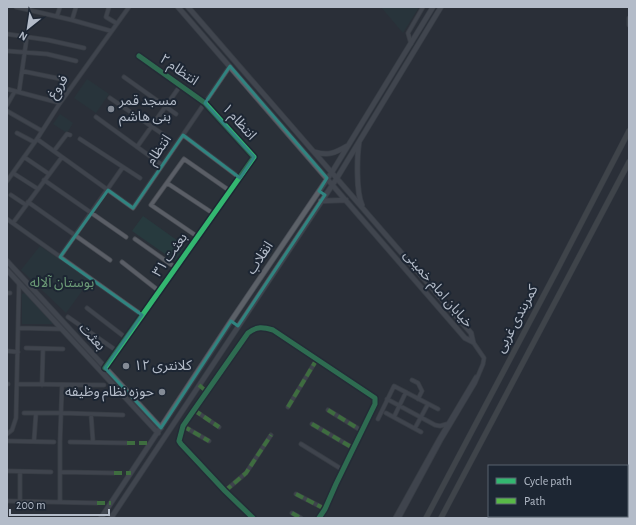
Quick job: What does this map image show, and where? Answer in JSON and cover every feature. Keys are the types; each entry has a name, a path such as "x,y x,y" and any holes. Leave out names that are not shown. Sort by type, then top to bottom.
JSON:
{"highway":[{"name":"کمربندی غربی","path":"426,518 629,131"},
{"name":"کمربندی غربی","path":"440,518 627,172 629,162"}],"main road":[{"name":"خیابان امام خمینی","path":"179,7 465,338 473,342"},
{"name":"انقلاب","path":"101,518 231,321 332,172 433,7"},
{"name":"انقلاب","path":"111,518 337,178 441,7"},
{"name":"خیابان امام خمینی","path":"190,8 471,333 473,342"},
{"path":"360,139 358,157 359,195 364,210"},
{"path":"314,151 330,155 348,145"},
{"path":"318,191 325,195"},
{"path":"321,201 346,200"},
{"name":"بعثت","path":"7,261 161,428"},
{"name":"بعثت","path":"7,270 158,433"},
{"path":"231,321 238,326"},
{"path":"100,371 105,368"}],"street":[{"path":"16,7 57,16 111,31"},
{"path":"57,16 60,7"},
{"path":"72,20 76,7"},
{"path":"109,7 106,18 116,23"},
{"name":"فروغ","path":"7,181 128,7"},
{"path":"410,44 408,33 423,7"},
{"path":"629,18 629,25"},
{"path":"7,34 27,36 84,48"},
{"path":"7,105 17,92 22,71 27,36"},
{"path":"7,51 47,54 76,61"},
{"name":"انتظام ۲","path":"139,56 205,103"},
{"name":"انتظام","path":"108,190 133,208 230,66"},
{"path":"22,71 66,80"},
{"path":"124,77 176,114"},
{"path":"137,147 180,86"},
{"path":"7,89 60,103"},
{"path":"110,98 164,135"},
{"name":"انتظام ۱","path":"205,103 254,157"},
{"path":"7,111 42,131"},
{"path":"96,117 162,165"},
{"path":"16,133 36,141 54,151 108,190"},
{"path":"54,151 67,134 70,135"},
{"path":"183,135 240,178"},
{"path":"80,139 140,178"},
{"path":"24,157 49,174"},
{"path":"13,223 62,157"},
{"name":"بعثت ۳۱","path":"105,368 254,157"},
{"path":"198,237 151,205 184,159 230,191"},
{"path":"60,257 123,167"},
{"path":"13,173 38,190"},
{"path":"44,180 126,237"},
{"path":"167,183 214,214"},
{"path":"11,195 76,235 110,260"},
{"path":"7,219 142,315"},
{"path":"135,239 176,268"},
{"path":"122,262 159,291"},
{"path":"7,434 12,430 16,418 19,283"},
{"path":"87,308 126,338"},
{"path":"68,316 117,351"},
{"path":"253,518 225,491 181,444 179,437 183,426 248,332 255,328 262,327 273,330 375,398 375,404 325,509 319,518"},
{"path":"18,328 61,329"},
{"path":"399,518 438,446 475,383 483,364 484,358 473,342"},
{"path":"26,348 64,349"},
{"path":"42,385 43,349"},
{"path":"7,351 18,352"},
{"path":"288,407 317,359"},
{"path":"395,518 448,423 480,371"},
{"path":"412,380 421,387 422,391 418,399"},
{"path":"17,384 104,385"},
{"path":"60,502 62,385"},
{"path":"199,385 206,391"},
{"path":"378,419 394,386 438,409"},
{"path":"394,418 406,392"},
{"path":"387,399 440,426 448,423"},
{"path":"415,428 428,404"},
{"path":"194,410 219,427"},
{"path":"328,410 362,431"},
{"path":"24,413 123,415"},
{"path":"34,442 36,413"},
{"path":"386,413 421,432"},
{"path":"91,414 92,442"},
{"path":"312,424 353,448"},
{"path":"183,426 209,441"},
{"path":"225,491 246,473 271,435"},
{"path":"7,441 54,442"},
{"path":"70,442 127,443"},
{"path":"301,444 343,470"},
{"path":"7,471 51,472"},
{"path":"20,472 20,502"},
{"path":"61,472 114,473"},
{"path":"296,494 325,509"},
{"path":"7,501 97,503"},
{"path":"292,513 301,518"}],"highlighted area":[{"path":"230,66 327,178 319,191 325,195 238,326 231,321 161,428 105,368 142,315 60,257 108,190 133,208 183,135 240,178 254,157 205,103"}],"green space":[{"path":"381,7 419,7 403,33"},
{"path":"87,79 109,94 96,113 74,98"},
{"path":"60,114 73,123 67,133 53,124"},
{"path":"143,216 185,246 175,261 132,231"},
{"name":"بوستان آلاله","path":"40,246 90,280 66,313 21,270"},
{"path":"25,293 53,323 52,324 22,324 22,294"}],"marked path":[{"path":"288,407 317,359"},
{"path":"199,385 206,391"},
{"path":"194,410 219,427"},
{"path":"328,410 362,431"},
{"path":"312,424 353,448"},
{"path":"183,426 209,441"},
{"path":"225,491 246,473 271,435"},
{"path":"127,443 150,443"},
{"path":"114,473 131,473"},
{"path":"296,494 325,509"},
{"path":"97,503 111,503"},
{"path":"292,513 301,518"}],"cycle path":[{"path":"105,368 254,157 205,103 139,56"},
{"path":"253,518 225,491 179,441 183,426 248,333 254,329 260,328 273,330 375,398 375,404 325,509 319,518"}],"place":[{"name":"مسجد قمر بنی هاشم","path":"111,109"},
{"name":"کلانتری ۱۲","path":"126,366"},
{"name":"حوزه نظام وظیفه","path":"162,392"}]}
